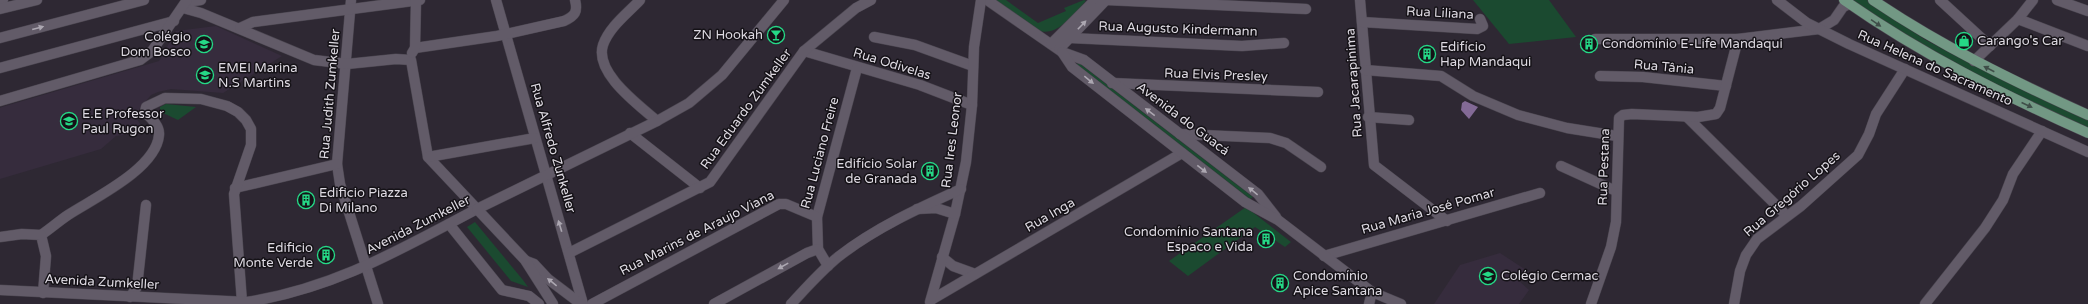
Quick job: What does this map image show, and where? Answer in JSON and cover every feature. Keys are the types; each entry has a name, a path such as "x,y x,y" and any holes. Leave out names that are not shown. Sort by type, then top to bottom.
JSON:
{"main road":[{"path":"1873,0 1916,29 1974,61 2088,115"},
{"path":"1847,2 1897,37 1931,57 1999,92 2088,133"}],"street":[{"path":"0,9 37,0"},
{"path":"0,38 144,0"},
{"path":"0,101 140,60 152,51 186,3 201,0"},
{"path":"240,28 253,22 351,5 418,0 415,48 407,59"},
{"name":"Rua Alfredo Zunkeller","path":"496,0 569,253 582,304"},
{"path":"415,48 505,34 568,20 577,11 578,7 575,0"},
{"path":"640,0 617,24 603,46 602,54 604,67 656,121"},
{"name":"Avenida Zumkeller","path":"0,290 242,302 270,300 307,290 367,266 689,103 722,75 784,0"},
{"name":"Rua Eduardo Zumkeller","path":"569,253 710,182 804,51 832,26 856,8 871,0"},
{"name":"Rua Ires Leonor","path":"930,302 955,214 966,162 972,105 973,66 981,0"},
{"name":"Avenida do Guacá","path":"987,0 1060,51 1072,67 1245,202 1278,220 1372,292 1401,304"},
{"path":"1051,44 1095,0"},
{"path":"1060,51 1070,38 1106,0 1306,9"},
{"name":"Rua Jacarapinima","path":"1360,0 1368,117 1374,165 1447,221"},
{"name":"Rua Helena do Sacramento","path":"1777,0 1807,23 1819,29 2088,152"},
{"path":"1940,0 1990,46"},
{"path":"1974,61 2018,19 2033,0"},
{"path":"2057,0 2088,11"},
{"path":"1595,39 1738,39 1819,29 1834,20 1847,2"},
{"path":"186,3 201,13 314,60 347,64 407,59 411,60 413,64 418,107 428,157 524,260 553,304"},
{"name":"Rua Judith Zumkeller","path":"351,5 337,164 340,184 378,304"},
{"name":"Rua Liliana","path":"1362,22 1477,29 1483,26 1480,19"},
{"path":"2018,19 2088,46"},
{"path":"0,68 174,21"},
{"path":"874,37 915,45 973,66"},
{"name":"Rua Augusto Kindermann","path":"1070,38 1242,46 1284,43"},
{"name":"Rua Pestana","path":"1591,304 1611,247 1616,222 1617,136 1619,118 1623,115 1698,118 1716,114 1720,108 1738,39"},
{"name":"Rua Odivelas","path":"804,51 836,59 857,68 920,85 972,105"},
{"name":"Avenida do Guacá","path":"1060,51 1084,60 1258,194 1278,220"},
{"name":"Rua Luciano Freire","path":"828,266 818,249 817,217 857,68"},
{"name":"Rua Gregório Lopes","path":"1734,304 1740,271 1746,255 1757,240 1834,178 1858,155 1869,134 1876,114 1905,69"},
{"path":"1365,70 1441,76 1473,96 1518,115 1567,128 1617,136"},
{"name":"Rua Tânia","path":"1600,76 1643,77 1726,86"},
{"name":"Rua Elvis Presley","path":"1112,83 1318,92"},
{"path":"0,237 22,234 41,235 132,173 147,159 156,147 159,136 158,126 145,112 146,107 154,101 180,96 203,99 238,111 249,121 252,131 250,153 235,188 242,302"},
{"path":"1368,117 1409,120"},
{"path":"1687,117 1787,216"},
{"path":"1925,304 1985,228 2003,200 2013,174 2042,131"},
{"path":"630,133 700,188"},
{"path":"1180,134 1270,138 1286,143 1321,167"},
{"path":"428,157 535,138"},
{"name":"Rua Inga","path":"930,302 1182,153"},
{"path":"235,188 337,164"},
{"path":"1561,166 1616,191"},
{"path":"790,304 828,266 845,252 917,210 961,189"},
{"name":"Rua Maria José Pomar","path":"1324,256 1540,193"},
{"name":"Rua Marins de Araujo Viana","path":"592,304 778,204 786,204 817,217"},
{"path":"130,297 137,287 146,205"},
{"path":"917,210 940,208 955,214"},
{"path":"448,224 502,290 529,296 538,304"},
{"path":"41,235 44,241 45,258 43,293"},
{"path":"714,304 807,253 818,249"},
{"path":"942,257 953,266 975,274"},
{"path":"524,260 534,264 548,279 582,304"},
{"path":"1368,304 1372,292"}],"shaded area":[{"name":"E.E Professor Paul Rugon","path":"216,26 282,56 223,93 171,89 151,95 140,108 136,118 146,132 116,136 101,149 0,179 0,108 159,61 176,31"},
{"path":"1465,101 1478,107 1469,119 1461,110 1462,103"},
{"name":"Colégio Cermac","path":"1500,253 1529,272 1518,280 1529,290 1519,304 1434,304 1460,265"}],"green space":[{"path":"996,0 1006,0 1038,23 1066,11 1064,8 1084,0 1086,1 1065,23 1046,32 1039,31"},
{"path":"1473,0 1549,0 1576,37 1509,44"},
{"path":"1850,0 1867,0 1924,39 1954,55 2088,119 2088,128 1968,73"},
{"path":"1079,63 1253,197 1250,199 1076,64"},
{"path":"166,104 196,107 178,120 160,110 160,107"},
{"path":"1246,207 1291,242 1285,247 1255,227 1188,276 1169,261"},
{"path":"475,222 528,287 511,281 467,227"}],"place":[{"name":"ZN Hookah","path":"776,35"},
{"name":"Carango's Car","path":"1964,41"},
{"name":"Colégio Dom Bosco","path":"204,44"},
{"name":"Condomínio E-Life Mandaqui","path":"1589,44"},
{"name":"Edifício Hap Mandaqui","path":"1427,54"},
{"name":"EMEI Marina N.S Martins","path":"205,75"},
{"name":"E.E Professor Paul Rugon","path":"69,121"},
{"name":"Edifício Solar de Granada","path":"930,171"},
{"name":"Edificio Piazza Di Milano","path":"306,200"},
{"name":"Condomínio Santana Espaco e Vida","path":"1266,239"},
{"name":"Edificio Monte Verde","path":"326,255"},
{"name":"Colégio Cermac","path":"1488,276"},
{"name":"Condomínio Apice Santana","path":"1280,283"}]}
